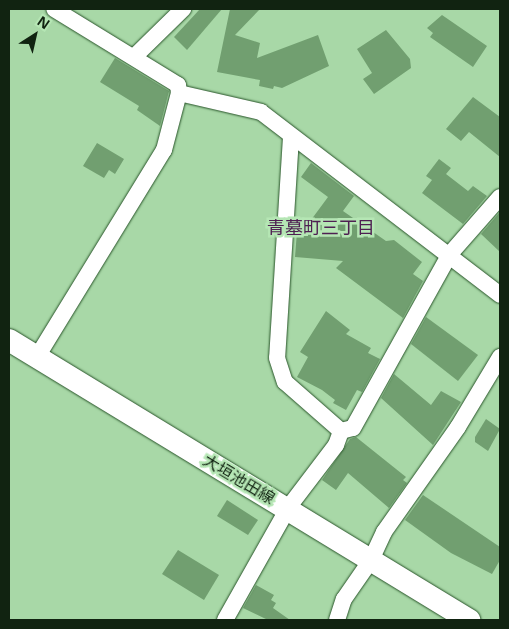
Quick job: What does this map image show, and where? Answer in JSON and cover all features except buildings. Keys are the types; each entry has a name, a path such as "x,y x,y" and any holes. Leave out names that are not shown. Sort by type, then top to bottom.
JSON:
{"main road":[{"name":"大垣池田線","path":"9,340 288,508 469,620"}],"street":[{"path":"37,357 164,150 179,94 178,85 54,9"},
{"path":"134,57 183,9"},
{"path":"179,94 261,112 291,137 305,143 450,254 500,295"},
{"path":"291,137 276,358 285,382 342,431"},
{"path":"342,431 353,428 450,254 500,197"},
{"path":"337,620 344,599 371,560 384,532 458,427 500,357"},
{"path":"225,620 288,508 336,445 342,431"}],"district":[{"name":"青墓町三丁目","path":"321,227"}]}
